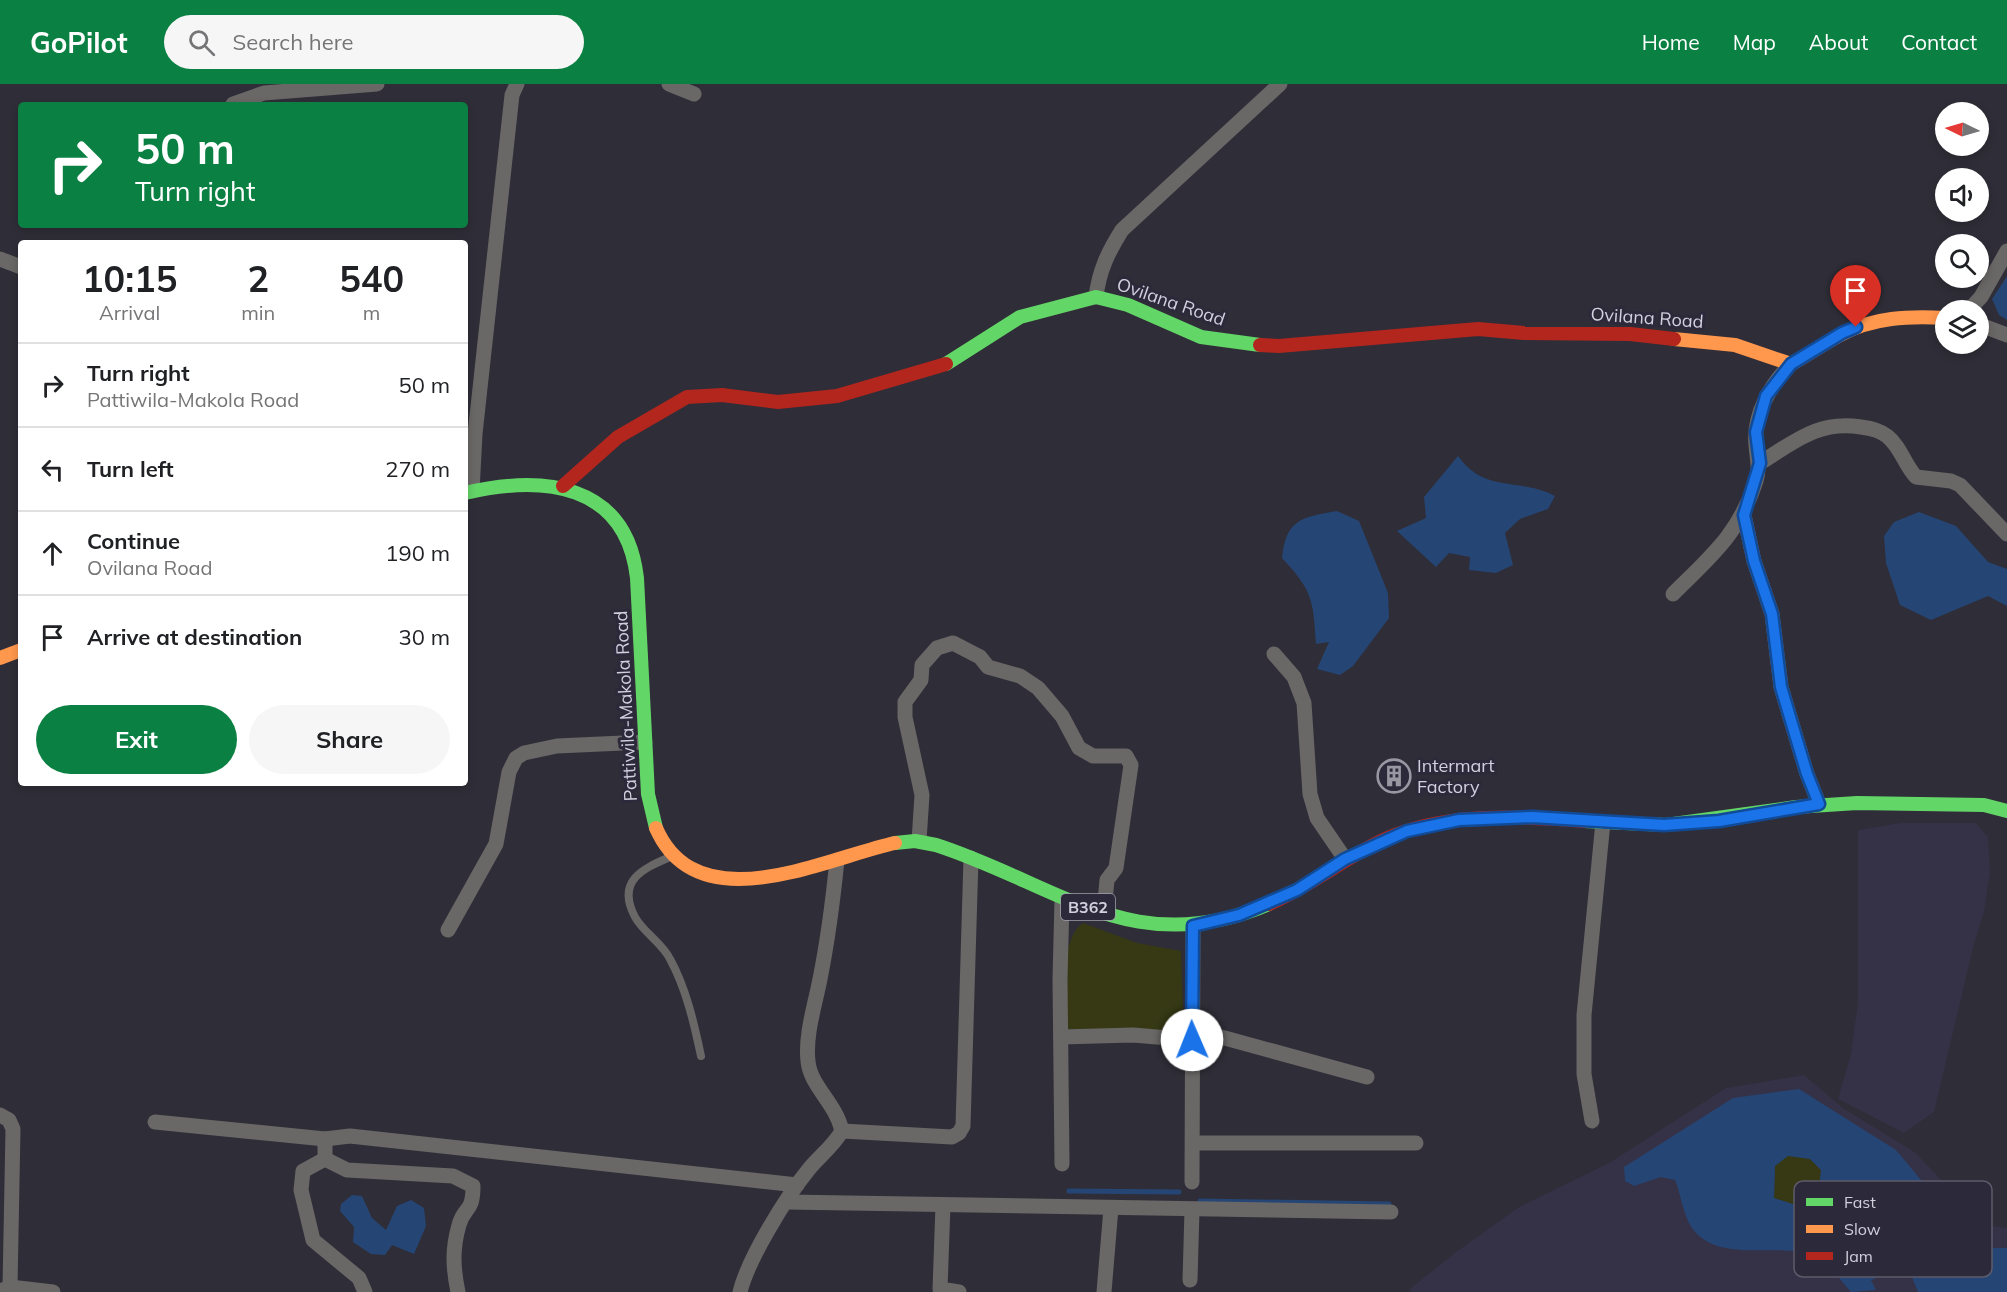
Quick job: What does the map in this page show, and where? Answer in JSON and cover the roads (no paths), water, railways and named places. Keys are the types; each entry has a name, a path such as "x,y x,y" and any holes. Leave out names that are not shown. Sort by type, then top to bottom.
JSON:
{"main road":[{"name":"Ovilana Road","path":"563,486 618,437 687,397 722,395 778,402 837,396 944,365 1020,317 1096,297 1128,305 1201,337 1236,343 1279,346 1478,329 1524,333 1630,333 1735,345 1791,364"},
{"path":"1791,364 1842,333 1870,322 1900,318 1935,318"},
{"name":"Pattiwila-Makola Road","path":"469,492 535,483 563,486 580,491 609,514 632,549 637,568 645,742 651,814 659,837 674,855 694,868 721,878 784,875 890,844 919,841 971,858 1062,900 1148,923 1193,926 1239,915 1287,894 1345,859 1407,831 1459,820 1532,817 1664,825 1719,821 1819,804 1984,805 2007,811"},
{"path":"0,658 18,651"}],"street":[{"path":"239,102 264,93 377,84"},
{"path":"469,492 510,107 517,84"},
{"path":"669,84 694,94"},
{"path":"1096,297 1098,279 1106,256 1122,230 1280,84"},
{"path":"1978,300 2007,251"},
{"path":"0,259 18,266"},
{"path":"1989,328 2007,334"},
{"path":"1673,594 1729,538 1744,515 1760,463 1756,447 1758,419 1766,396 1791,364"},
{"path":"1760,463 1816,429 1844,424 1867,428 1885,434 1899,448 1907,468 1916,477 1960,484 2007,534"},
{"path":"1744,515 1754,561 1772,614 1781,687 1807,774 1819,804"},
{"path":"919,841 922,795 905,717 906,702 921,680 922,665 937,648 953,643 980,657 988,667 1020,676 1038,688 1062,717 1078,748 1093,756 1126,756 1131,765 1116,868 1107,880 1104,912"},
{"path":"1274,654 1294,677 1304,703 1310,794 1317,818 1345,859"},
{"path":"448,930 496,844 509,772 516,758 525,753 557,746 645,742"},
{"path":"1592,1121 1584,1074 1584,1016 1603,822"},
{"path":"842,1131 952,1137 959,1133 963,1126 971,858"},
{"path":"740,1292 746,1272 797,1185 842,1131 839,1116 810,1076 807,1060 833,908 837,860"},
{"path":"1062,900 1062,1164"},
{"path":"1192,1182 1193,926"},
{"path":"1061,1037 1192,1034 1367,1077"},
{"path":"0,1115 9,1120 13,1129 5,1289 53,1292"},
{"path":"155,1122 325,1139 350,1136 797,1185"},
{"path":"325,1139 325,1159"},
{"path":"1193,1143 1416,1143"},
{"path":"325,1159 303,1171 302,1190 313,1240 359,1278 365,1292"},
{"path":"325,1159 347,1170 453,1176 473,1186 473,1204 459,1223 452,1261 458,1292"},
{"path":"787,1202 1391,1212"},
{"path":"944,1205 940,1289 959,1292"},
{"path":"1104,1292 1111,1208"},
{"path":"1190,1280 1192,1210"}],"lane":[{"path":"674,855 641,869 631,880 629,897 635,916 670,958 692,1014 701,1056"}],"water":[{"path":"2007,276 2007,320 1999,315 1992,299"},
{"path":"1458,456 1479,476 1542,490 1555,496 1548,509 1520,519 1505,533 1513,565 1496,573 1469,570 1470,557 1449,553 1436,567 1397,531 1426,518 1424,497"},
{"path":"1337,511 1359,521 1388,593 1389,618 1353,666 1340,675 1317,669 1329,642 1316,644 1310,597 1300,579 1282,558 1287,535 1298,522 1314,515"},
{"path":"1919,512 1956,526 1988,562 2007,569 2007,606 1988,596 1931,620 1900,605 1886,563 1884,536 1894,522"},
{"path":"1799,1089 1896,1150 1922,1181 1820,1181 1821,1170 1810,1159 1788,1156 1775,1166 1774,1198 1794,1204 1794,1252 1735,1249 1704,1240 1692,1228 1684,1211 1675,1180 1661,1177 1634,1186 1625,1181 1624,1167 1733,1098"},
{"path":"352,1195 362,1196 372,1218 386,1230 397,1206 411,1200 424,1208 426,1226 414,1254 392,1245 385,1255 371,1254 353,1242 354,1227 340,1211 341,1204"},
{"path":"1992,1248 2007,1248 2007,1292 1918,1292 1912,1277 1992,1277"},
{"path":"1838,1277 1878,1277 1871,1280 1876,1290 1851,1292"}],"waterway":[{"path":"1069,1191 1179,1192"},
{"path":"1200,1201 1389,1204"}],"place":[{"name":"Intermart Factory","path":"1394,776"}]}
